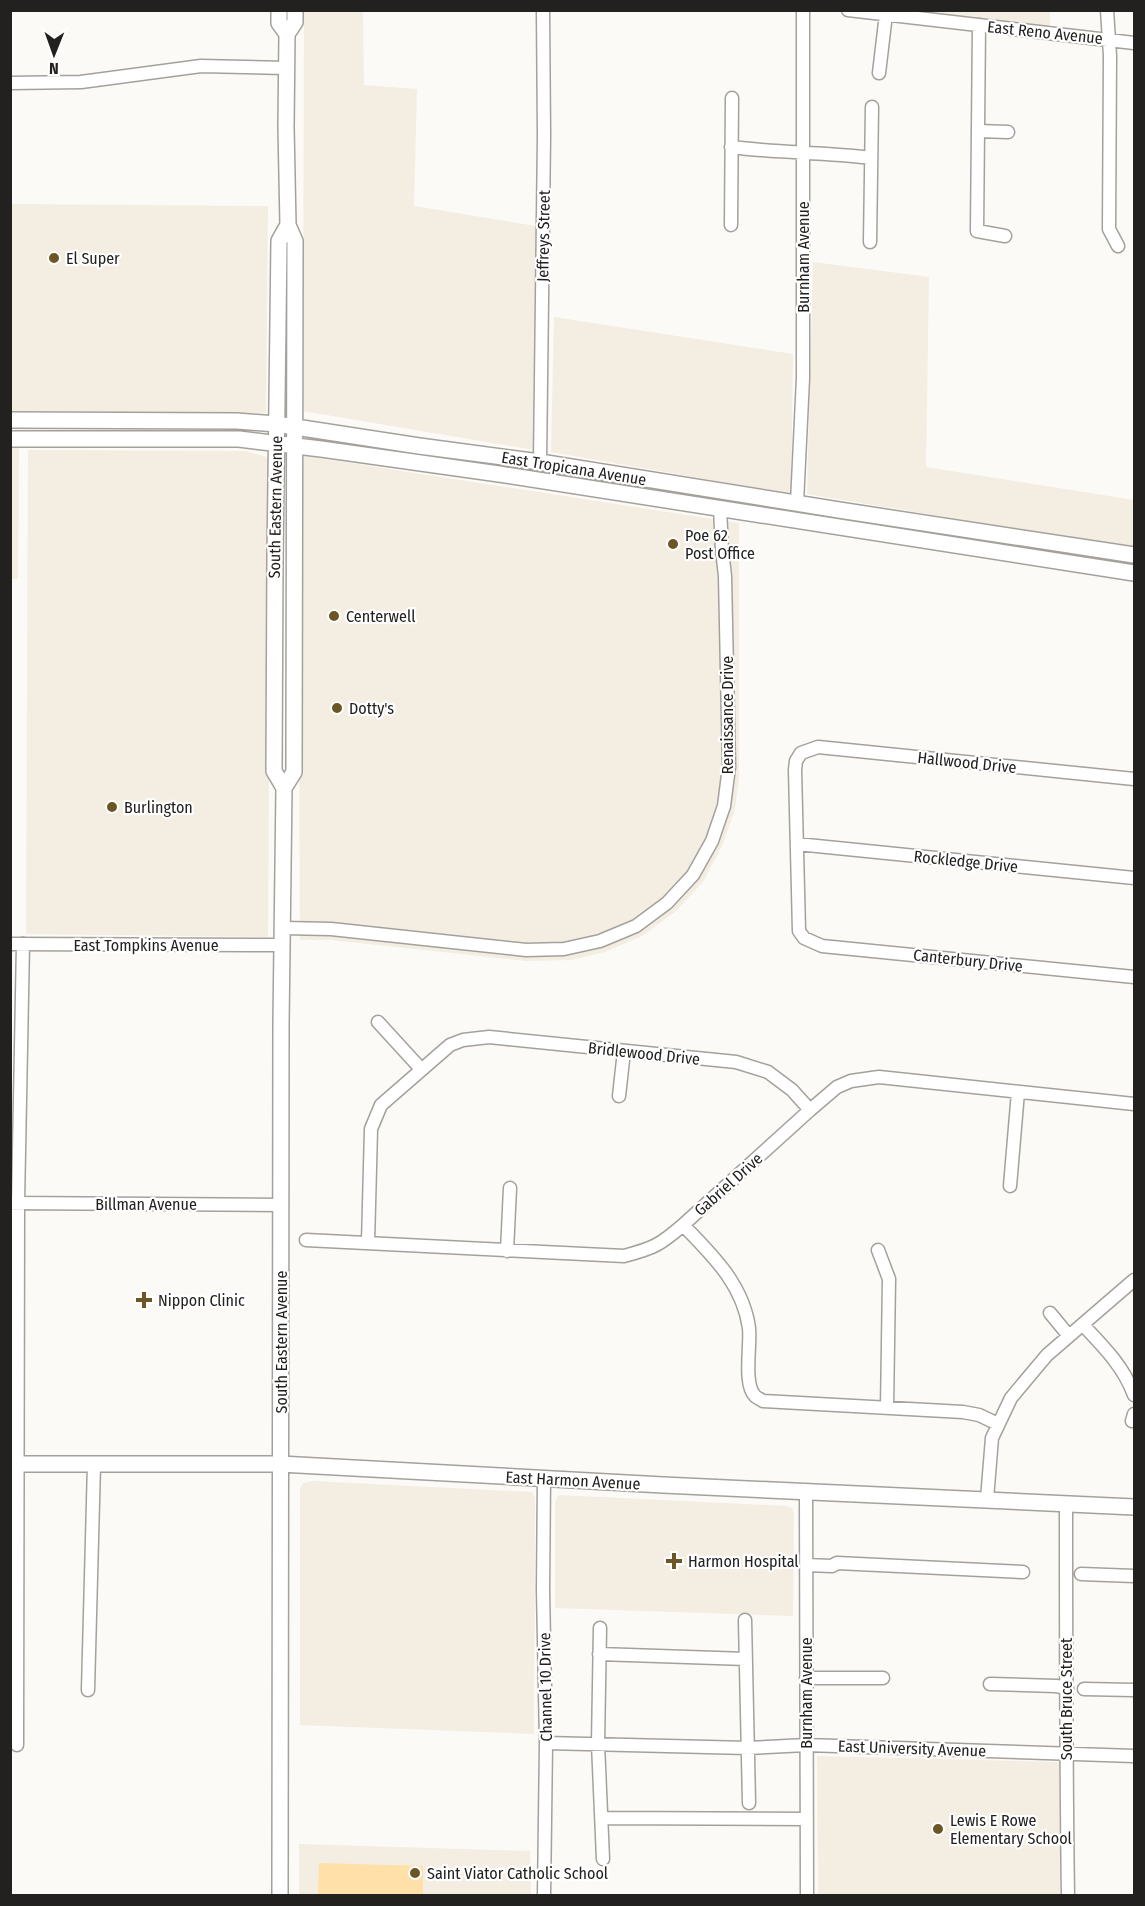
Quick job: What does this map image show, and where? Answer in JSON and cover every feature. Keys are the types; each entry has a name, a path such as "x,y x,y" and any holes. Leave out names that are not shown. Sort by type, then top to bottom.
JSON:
{"main road":[{"name":"South Eastern Avenue","path":"279,10 279,22 287,33"},
{"name":"South Eastern Avenue","path":"284,788 294,772 296,241 288,225 286,68 287,33 295,22 296,10"},
{"name":"South Eastern Avenue","path":"280,1896 284,788 274,771 274,620 279,241 288,225"},
{"name":"East Tropicana Avenue","path":"10,420 237,421 276,424 540,462 1134,555"},
{"path":"10,427 30,420"},
{"path":"26,439 28,431 34,429 80,426 113,420"},
{"name":"East Tropicana Avenue","path":"10,439 239,439 499,474 1134,573"},
{"path":"499,474 511,466 535,469 540,462"},
{"path":"542,481 547,474 576,476 589,470"},
{"path":"754,514 767,507 791,510 798,503"},
{"path":"790,520 798,513 825,515 839,510"},
{"path":"975,548 1000,546 1048,549 1062,544"},
{"path":"1047,560 1054,555 1061,554 1092,556 1118,553"},
{"path":"274,620 285,634 286,670 289,675 295,676"},
{"path":"274,705 282,708 285,715 285,742 294,756"},
{"name":"East Harmon Avenue","path":"15,1464 280,1464 1134,1507"}],"street":[{"name":"Jeffreys Street","path":"540,462 544,136 543,10"},
{"name":"Burnham Avenue","path":"798,503 803,378 803,10"},
{"name":"East Reno Avenue","path":"848,10 1134,43"},
{"path":"1107,10 1110,56 1109,229 1118,246"},
{"path":"879,73 886,14"},
{"path":"979,25 977,231 1005,236"},
{"path":"10,82 81,82 201,66 286,68"},
{"path":"731,225 732,98"},
{"path":"870,242 872,107"},
{"path":"978,131 1008,132"},
{"path":"731,147 871,158"},
{"name":"Renaissance Drive","path":"283,928 331,929 526,950 564,950 600,941 636,926 667,903 693,875 712,842 724,806 729,753 725,576 720,508"},
{"name":"Hallwood Drive","path":"797,844 796,761 801,753 818,747 1134,779"},
{"name":"Rockledge Drive","path":"797,844 1134,878"},
{"name":"Canterbury Drive","path":"797,844 799,931 804,938 822,945 1134,977"},
{"path":"17,944 14,1203 14,1679 17,1745"},
{"name":"East Tompkins Avenue","path":"17,944 282,945"},
{"path":"368,1243 370,1129 381,1105 421,1069 378,1022"},
{"name":"Bridlewood Drive","path":"421,1069 450,1045 463,1040 489,1037 736,1062 768,1072 792,1090 810,1110"},
{"path":"619,1096 624,1051"},
{"name":"Gabriel Drive","path":"306,1240 624,1256 650,1249 663,1242 683,1225 837,1087 851,1081 879,1077 1134,1104"},
{"path":"1010,1186 1018,1092"},
{"path":"507,1251 510,1188"},
{"name":"Billman Avenue","path":"14,1203 281,1205"},
{"path":"683,1225 725,1270 741,1300 749,1329 749,1380 755,1396 762,1401 963,1412 979,1415 998,1424"},
{"path":"878,1250 889,1279 887,1408"},
{"path":"987,1499 992,1438 1011,1398 1047,1355 1134,1280"},
{"path":"1050,1313 1069,1336"},
{"path":"1083,1325 1128,1379 1134,1395"},
{"path":"88,1690 93,1464"},
{"name":"Channel 10 Drive","path":"544,1478 543,1590 546,1743 544,1896"},
{"name":"Burnham Avenue","path":"806,1491 807,1896"},
{"name":"South Bruce Street","path":"1066,1503 1068,1896"},
{"path":"806,1562 832,1566 837,1563 1023,1572"},
{"path":"1081,1574 1134,1576"},
{"path":"745,1620 749,1803"},
{"path":"600,1629 598,1744 603,1858"},
{"path":"599,1654 746,1659"},
{"path":"806,1678 883,1678"},
{"path":"990,1684 1067,1688"},
{"path":"1084,1689 1134,1690"},
{"name":"East University Avenue","path":"546,1743 748,1748 806,1745 1134,1756"},
{"path":"602,1818 807,1819"}],"shaded area":[{"path":"304,11 363,11 364,85 417,89 414,206 536,226 534,450 303,411"},
{"path":"848,11 1050,11 1050,23 1048,33"},
{"path":"11,204 268,206 266,413 11,411"},
{"path":"813,262 929,277 926,467 1134,500 1134,548 807,494"},
{"path":"554,317 793,354 791,494 551,452"},
{"path":"11,448 19,448 18,579 11,579"},
{"path":"28,450 245,451 271,458 268,937 26,934"},
{"path":"305,456 739,523 739,778 735,809 722,846 703,882 675,912 642,936 605,952 571,960 526,961 331,940 300,940 298,469"},
{"path":"312,1481 532,1492 535,1498 534,1734 300,1725 300,1489 303,1483"},
{"name":"Harmon Hospital","path":"559,1495 792,1508 794,1514 793,1616 555,1608 555,1502"},
{"name":"Lewis E Rowe Elementary School","path":"817,1756 1059,1762 1060,1895 818,1895"},
{"name":"Saint Viator Catholic School","path":"299,1844 530,1851 531,1895 299,1896"},
{"path":"319,1863 423,1866 423,1895 318,1895"}],"place":[{"name":"El Super","path":"54,258"},
{"name":"Poe 62 Post Office","path":"673,544"},
{"name":"Centerwell","path":"334,616"},
{"name":"Dotty's","path":"337,708"},
{"name":"Burlington","path":"112,807"},
{"name":"Nippon Clinic","path":"144,1300"},
{"name":"Harmon Hospital","path":"674,1561"},
{"name":"Lewis E Rowe Elementary School","path":"938,1829"},
{"name":"Saint Viator Catholic School","path":"415,1873"}]}
